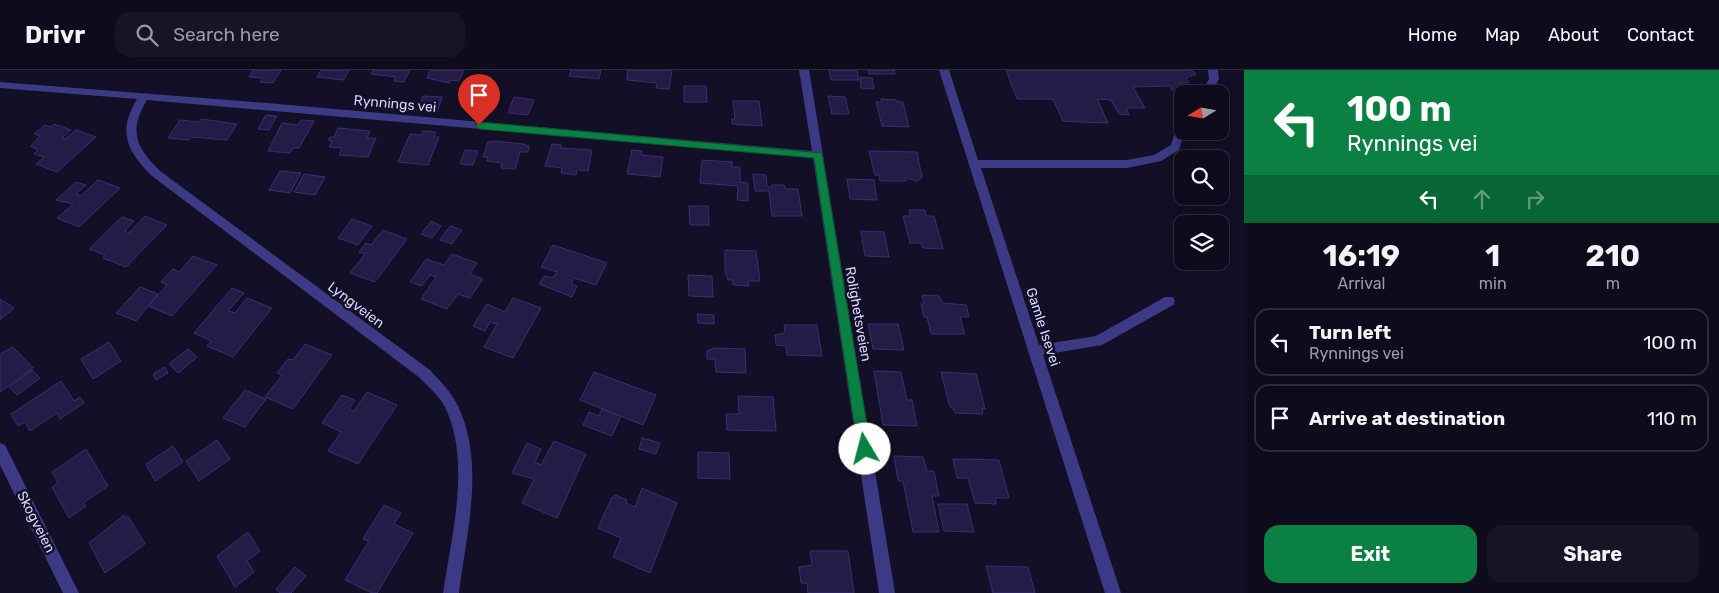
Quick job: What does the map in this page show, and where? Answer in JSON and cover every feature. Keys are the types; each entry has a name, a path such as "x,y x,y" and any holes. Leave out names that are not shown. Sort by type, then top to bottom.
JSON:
{"street":[{"name":"Rolighetsveien","path":"804,70 888,593"},
{"name":"Gamle Isevei","path":"944,70 1114,593"},
{"path":"1211,85 1214,79 1213,70"},
{"name":"Rynnings vei","path":"0,85 143,98 267,106 818,155"},
{"name":"Lyngveien","path":"143,98 133,111 130,123 134,148 143,163 166,183 425,374 449,402 455,413 463,442 465,475 451,593"},
{"path":"975,164 1128,164 1157,158 1175,147 1177,140"},
{"path":"1035,351 1098,341 1170,300"},
{"name":"Skogveien","path":"0,450 72,593"}],"building":[{"path":"253,70 281,70 273,83 260,82 263,78 249,77"},
{"path":"321,70 349,70 344,80 317,77"},
{"path":"373,70 410,70 404,82 394,81 396,77 371,74"},
{"path":"430,70 464,70 459,81 450,80 449,83 427,78"},
{"path":"571,70 601,70 599,79 569,76"},
{"path":"628,70 672,70 669,89 656,88 657,83 627,80"},
{"path":"829,70 857,70 859,80 831,80"},
{"path":"868,70 894,70 895,74 869,74"},
{"path":"1006,70 1191,70 1196,74 1186,78 1189,83 1174,85 1174,90 1170,86 1133,87 1145,108 1126,108 1129,115 1119,114 1111,100 1097,99 1108,123 1063,121 1053,99 1017,99"},
{"path":"860,77 872,78 874,89 861,88"},
{"path":"684,86 706,86 707,102 684,102"},
{"path":"423,96 442,97 437,112 417,111"},
{"path":"828,96 845,97 849,114 832,114"},
{"path":"514,97 534,100 528,115 508,113"},
{"path":"881,99 903,102 909,127 882,126 876,102 882,102"},
{"path":"733,101 759,101 762,126 732,124 732,119 735,119"},
{"path":"266,115 277,116 269,130 258,129"},
{"path":"201,119 237,124 227,140 191,137 189,140 168,138 180,120 199,122"},
{"path":"301,120 314,121 299,148 293,148 290,153 268,151 282,123 298,125"},
{"path":"54,124 71,130 62,138 65,139 76,130 96,137 57,172 36,164 44,157 34,154 38,150 31,146 40,136 34,134 45,125 51,127"},
{"path":"338,128 370,131 367,138 376,138 368,157 339,155 342,148 329,147 332,141 328,140 330,137 334,137"},
{"path":"423,131 436,132 434,137 439,137 428,165 398,162 410,134 421,135"},
{"path":"488,142 523,144 529,146 528,152 520,152 515,169 501,168 502,163 487,161 488,157 483,157"},
{"path":"552,144 561,145 561,148 592,150 588,171 577,170 576,175 561,173 562,168 545,166"},
{"path":"465,150 478,151 473,165 460,164"},
{"path":"632,150 642,151 642,155 663,157 660,177 627,174"},
{"path":"869,151 917,152 922,178 917,181 905,178 906,181 880,181 879,175 875,175"},
{"path":"702,160 732,162 732,167 740,167 740,182 748,183 748,201 737,200 738,186 700,183"},
{"path":"280,171 301,173 290,193 269,190"},
{"path":"304,174 325,177 315,195 294,192"},
{"path":"753,174 766,175 767,185 771,189 772,185 784,185 785,189 798,189 802,216 772,216 769,191 755,191"},
{"path":"847,179 874,180 877,200 850,199"},
{"path":"98,180 120,188 79,227 57,218 73,204 56,200 76,182 86,185 76,194 81,196"},
{"path":"689,206 708,206 709,225 690,225"},
{"path":"909,210 925,210 926,216 934,216 943,249 923,248 921,243 910,243 903,216 910,216"},
{"path":"145,216 167,225 126,267 103,258 105,255 89,249 122,217 134,221 125,231 129,233"},
{"path":"352,219 372,226 358,245 338,238"},
{"path":"431,221 441,226 432,238 421,234"},
{"path":"450,226 462,230 452,244 440,240"},
{"path":"383,230 407,239 375,282 350,273 365,254 359,252 366,243 371,245"},
{"path":"861,231 884,232 889,257 865,256"},
{"path":"553,245 607,263 596,285 574,278 571,284 577,286 572,297 539,284 544,276 553,278 557,272 541,267"},
{"path":"725,250 756,251 760,281 748,281 749,286 733,285 733,280 728,280 725,271"},
{"path":"452,254 477,263 470,274 483,279 470,298 458,294 447,309 421,299 436,277 430,275 422,286 410,282 426,259 444,265"},
{"path":"193,256 217,265 172,316 148,306 167,285 161,282 173,269 179,272"},
{"path":"688,275 712,276 713,297 689,296"},
{"path":"140,287 158,294 136,321 116,313"},
{"path":"232,288 244,293 228,311 235,313 247,298 272,308 233,357 207,346 211,341 194,333"},
{"path":"922,295 939,296 943,303 966,305 969,317 960,317 965,334 931,334 927,317 924,317 921,304 924,304"},
{"path":"513,298 541,308 513,358 484,347 497,324 490,322 485,331 473,326 487,304 505,312"},
{"path":"0,299 14,308 0,320"},
{"path":"697,314 714,315 714,324 698,323"},
{"path":"868,324 898,324 904,350 873,349"},
{"path":"784,325 817,325 822,356 787,355 786,346 776,345 775,335 785,333"},
{"path":"109,342 121,361 93,379 81,359"},
{"path":"305,344 332,355 293,409 265,397 282,375 277,373 288,359 293,360"},
{"path":"13,347 33,368 0,392 0,354"},
{"path":"715,348 745,349 746,373 716,372 715,359 707,359 707,351"},
{"path":"188,349 197,357 178,373 169,364"},
{"path":"165,367 168,373 156,380 153,374"},
{"path":"32,370 40,378 17,395 9,387"},
{"path":"874,371 901,372 907,400 912,400 917,426 883,425"},
{"path":"594,372 656,395 643,425 580,400"},
{"path":"941,372 976,374 985,409 982,408 983,414 955,413 953,408 950,407"},
{"path":"61,381 74,401 80,397 84,403 60,419 57,413 30,431 25,422 18,426 11,414"},
{"path":"245,390 266,399 245,427 223,418"},
{"path":"367,392 397,405 358,464 328,451 341,432 322,423 342,395 355,400 349,409 354,411"},
{"path":"738,396 773,397 776,431 727,430 726,414 739,414"},
{"path":"602,409 621,416 612,436 583,425 589,412 599,416"},
{"path":"642,438 660,443 656,454 639,449"},
{"path":"217,440 230,459 199,481 186,461"},
{"path":"554,441 586,454 557,518 522,503 534,479 512,473 527,443 541,449 535,462 541,465"},
{"path":"173,446 183,462 155,481 146,464"},
{"path":"86,449 108,486 83,503 86,506 69,518 52,487 58,483 52,472"},
{"path":"698,452 729,453 730,479 698,478"},
{"path":"894,456 923,457 927,471 934,471 939,496 932,496 939,532 913,532 903,481 898,481"},
{"path":"953,459 999,460 1009,498 995,498 996,504 975,503 968,478 957,478"},
{"path":"642,488 677,503 650,573 613,557 621,538 598,528 612,497 614,498 615,495 627,500 626,503 635,507"},
{"path":"938,504 967,504 974,532 944,531"},
{"path":"384,505 401,513 394,524 413,533 377,593 372,593 345,580 369,541 363,539"},
{"path":"124,515 125,518 128,516 145,544 105,573 89,543"},
{"path":"248,532 260,551 247,561 254,572 235,587 217,556"},
{"path":"810,551 848,551 854,593 808,593 807,583 801,583 799,567 812,565"},
{"path":"986,566 1028,567 1035,593 993,593"},
{"path":"295,567 306,576 291,593 280,593 276,589"}],"route":[{"path":"479,125 818,155 835,273 865,449"}]}
